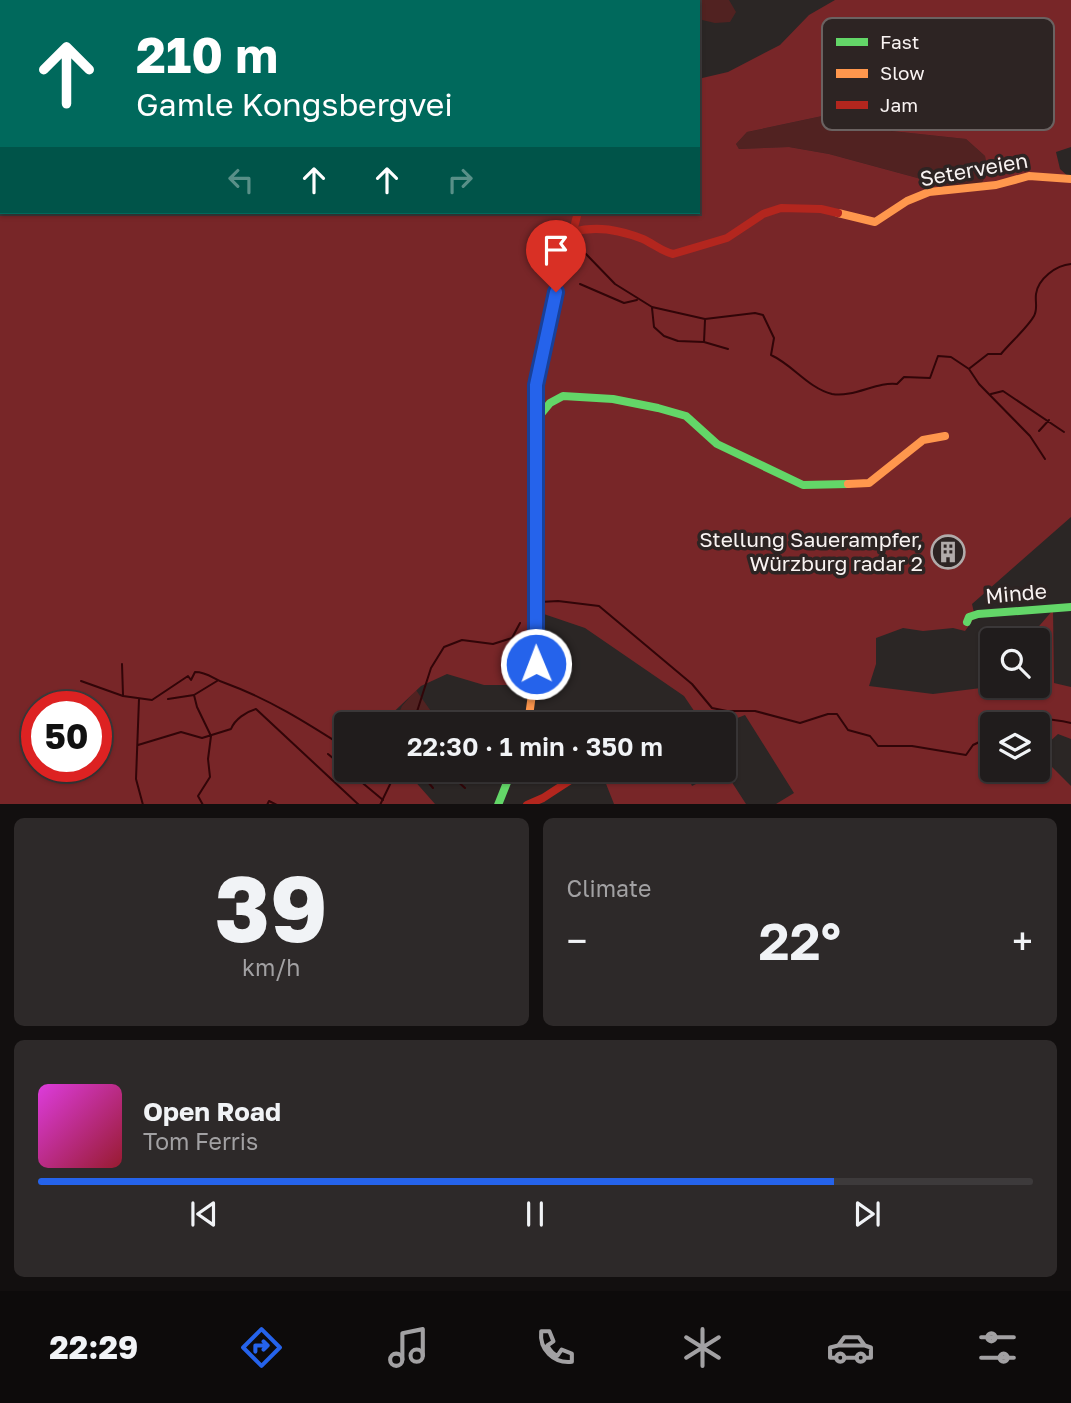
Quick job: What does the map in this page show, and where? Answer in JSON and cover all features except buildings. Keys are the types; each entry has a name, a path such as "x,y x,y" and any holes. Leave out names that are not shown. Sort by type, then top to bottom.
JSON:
{"street":[{"name":"Seterveien","path":"573,232 600,227 645,240 664,252 673,254 727,237 763,214 781,208 821,209 875,222 906,201 929,192 996,185 1029,176 1071,179"},
{"path":"530,712 536,664 538,362 578,214"},
{"path":"536,421 550,403 563,396 613,399 658,408 685,416 721,446 807,485 869,483 923,440 945,436"},
{"name":"Minde","path":"967,622 969,617 978,614 1071,607"},
{"path":"498,804 507,782"},
{"path":"527,804 544,799 564,782"}],"shaded area":[{"path":"700,0 729,0 736,12 730,22 715,23 700,19"},
{"path":"835,0 1071,0 1071,147 1056,152 1060,169 1071,179 1071,517 972,604 975,617 965,631 953,628 923,631 903,628 876,638 876,664 869,686 933,694 980,688 980,698 1050,698 1050,628 1037,628 1053,610 1054,683 1071,687 1071,739 1058,734 1050,741 1050,712 980,712 980,782 1050,782 1050,765 1071,786 1071,804 776,804 794,793 745,715 736,719 736,712 695,712 684,696 585,628 532,610 529,692 507,685 484,685 447,674 421,686 394,712 334,712 334,782 416,782 435,804 0,804 0,214 700,214 700,79 728,72 780,45 809,15"},
{"path":"822,116 822,130 882,130 966,139 985,156 988,173 977,190 958,189 829,154 789,147 739,149 736,144 747,132"},
{"path":"416,690 432,712 399,712"},
{"path":"605,782 690,782 692,786 700,782 732,782 746,804 614,804"}],"waterway":[{"path":"575,250 586,254 615,284 652,307 705,319 755,313 763,315 774,338 771,355 815,387 832,394 848,394 897,384 904,377 930,378 938,356 951,357 969,369 979,384 1030,436 1045,459"},
{"path":"970,368 988,354 1001,354 1034,316 1040,283 1059,267 1071,264"},
{"path":"580,284 624,303 637,300"},
{"path":"652,308 654,327 664,336 678,341 704,342 728,349"},
{"path":"704,342 705,320"},
{"path":"991,394 1003,391 1064,432"},
{"path":"1039,431 1049,420"},
{"path":"540,602 558,601 599,606 692,684 712,708 755,711 800,723 828,714 837,714 848,730 870,736 878,746 912,746 966,755 973,745 980,742"},
{"path":"417,712 431,668 444,647 462,640 493,644 512,638 520,623"},
{"path":"122,664 123,695"},
{"path":"81,681 123,696 152,700 188,676 191,680 195,672 203,673 257,696 334,741"},
{"path":"202,804 198,796 210,777 208,759 211,736 194,695 217,681"},
{"path":"168,699 194,695"},
{"path":"139,699 136,779 143,804"},
{"path":"138,745 181,732 202,738 231,729 241,716 256,709 358,804"},
{"path":"1050,719 1071,723"},
{"path":"328,754 334,759"},
{"path":"361,782 383,800"},
{"path":"380,804 391,782"},
{"path":"428,782 433,788"},
{"path":"458,782 465,788"},
{"path":"268,804 269,801 275,804"}],"traffic: fast":[{"path":"536,420 550,403 563,396 613,399 658,408 686,416 717,444 803,485 848,484"},
{"path":"967,622 969,617 978,614 1071,607"},
{"path":"498,804 507,782"}],"traffic: slow":[{"path":"838,213 875,222 907,201 929,192 996,185 1029,176 1071,179"},
{"path":"530,712 536,664 535,385 542,351"},
{"path":"848,484 869,483 923,440 945,436"}],"traffic: jam":[{"path":"573,232 591,229 617,231 643,239 673,254 727,238 763,214 781,208 821,209 838,213"},
{"path":"542,351 577,214"},
{"path":"529,804 568,782"}],"place":[{"name":"Stellung Sauerampfer, Würzburg radar 2","path":"948,552"}],"route":[{"path":"536,664 536,385 538,362 556,292"}]}
